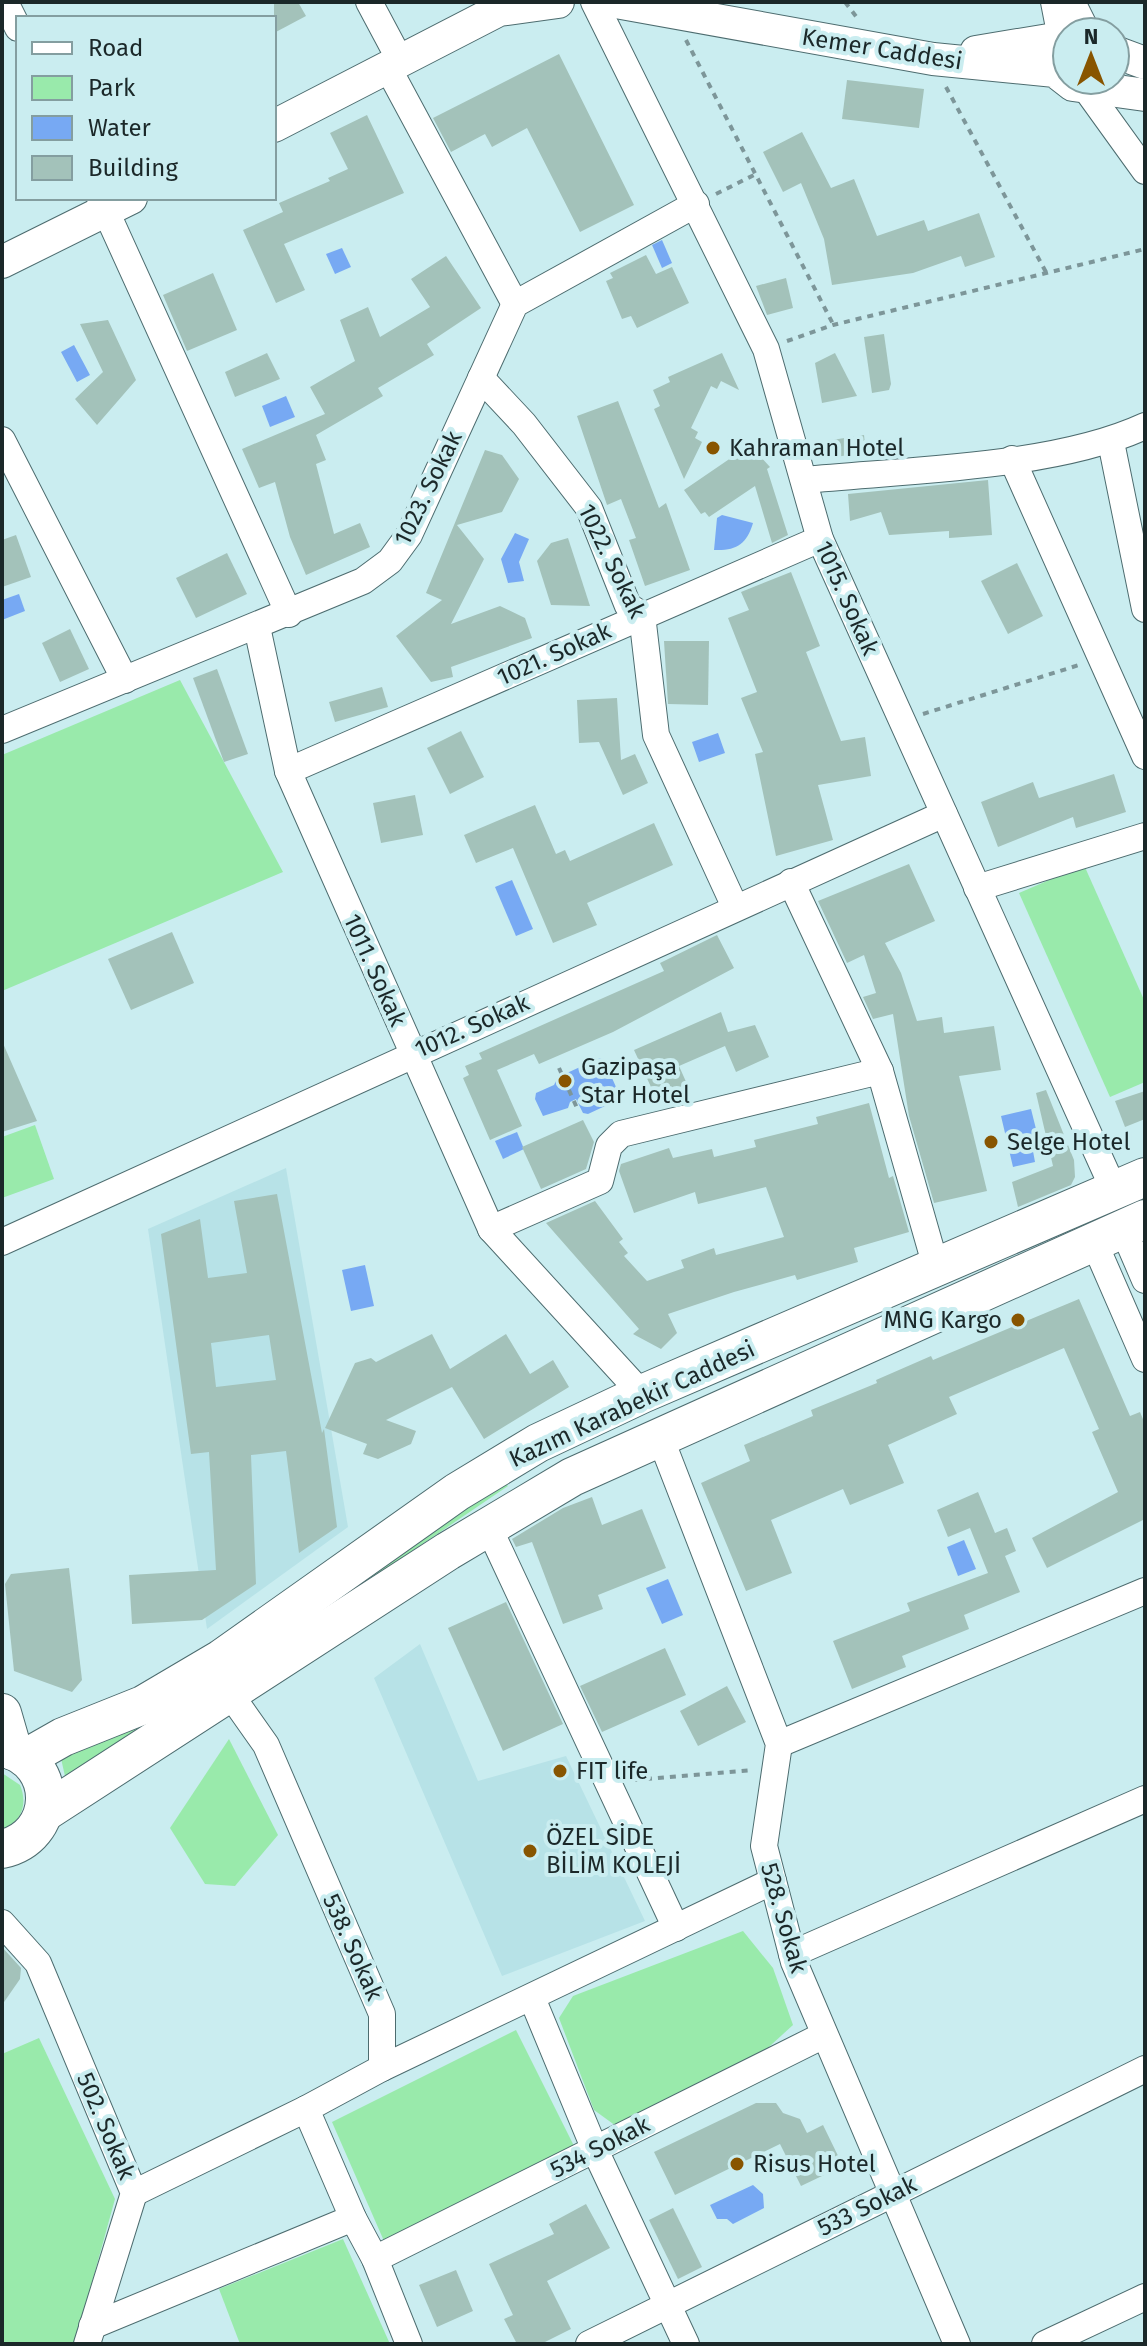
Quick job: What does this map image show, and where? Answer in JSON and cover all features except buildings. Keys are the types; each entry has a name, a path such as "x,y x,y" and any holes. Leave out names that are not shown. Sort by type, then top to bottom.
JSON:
{"main road":[{"name":"Kazım Karabekir Caddesi","path":"14,1752 63,1737 143,1705 221,1659 457,1492 538,1443 642,1394 1129,1183"},
{"name":"Kazım Karabekir Caddesi","path":"5,1858 32,1834 45,1812 488,1526 572,1477 1121,1230"},
{"path":"2,1713 14,1752 45,1785 45,1812"}],"street":[{"path":"5,2 16,24"},
{"path":"369,2 394,65 515,304 696,204"},
{"path":"276,125 394,65 496,6 558,2"},
{"name":"1015. Sokak","path":"594,2 766,349 820,539 977,888 1129,1183"},
{"name":"Kemer Caddesi","path":"616,2 933,59 1051,75"},
{"path":"933,59 1051,38"},
{"path":"1090,96 1145,171"},
{"path":"2,262 112,202 289,614"},
{"name":"1023. Sokak","path":"2,730 289,614 363,581 390,561 409,535 515,304"},
{"name":"1022. Sokak","path":"481,378 524,424 589,508 628,606 642,615 656,735 735,907"},
{"path":"804,480 1012,459 1111,442 1145,426"},
{"path":"2,440 125,680"},
{"path":"1111,442 1145,609"},
{"path":"1012,459 1145,756"},
{"name":"1021. Sokak","path":"288,771 820,539"},
{"name":"1011. Sokak","path":"257,627 288,771 491,1229 642,1394"},
{"name":"1012. Sokak","path":"2,1242 411,1053 944,814"},
{"path":"977,888 1145,836"},
{"path":"791,882 880,1071 936,1267"},
{"path":"491,1229 600,1181 609,1146 621,1134 880,1071"},
{"path":"1121,1230 1145,1280"},
{"path":"1121,1230 1145,1359"},
{"name":"528. Sokak","path":"660,1437 777,1756 764,1846 792,1954 957,2344"},
{"path":"488,1526 676,1928"},
{"path":"777,1756 1142,1599"},
{"name":"538. Sokak","path":"230,1694 266,1745 382,2014 382,2068"},
{"path":"792,1954 1145,1799"},
{"path":"134,2193 306,2109 382,2068 773,1881"},
{"name":"502. Sokak","path":"2,1923 38,1963 134,2193 90,2335"},
{"path":"532,1998 595,2150 686,2344"},
{"name":"534 Sokak","path":"375,2259 824,2035"},
{"name":"533 Sokak","path":"589,2344 1145,2069"},
{"path":"306,2109 353,2218 375,2259 409,2344"},
{"path":"90,2335 353,2218"},
{"path":"1045,2344 1145,2297"}],"path":[{"path":"673,13 833,325"},
{"path":"933,59 1047,274"},
{"path":"696,204 754,175"},
{"path":"766,349 833,325 1145,249"},
{"path":"902,721 1101,658"},
{"path":"559,1068 577,1108"},
{"path":"608,1782 777,1756"}],"shaded area":[{"path":"286,1168 348,1527 207,1629 148,1229"},
{"name":"ÖZEL SİDE BİLİM KOLEJİ","path":"420,1644 478,1781 566,1756 645,1921 502,1976 374,1678"}],"green space":[{"path":"180,680 283,872 2,991 2,755"},
{"path":"1084,865 1145,1002 1145,1082 1110,1097 1019,893"},
{"path":"35,1125 54,1179 2,1198 2,1137"},
{"path":"502,1480 508,1486 67,1785 60,1754"},
{"path":"229,1739 278,1835 235,1886 205,1884 170,1828"},
{"path":"2,1773 20,1785 23,1805 19,1817 2,1829"},
{"path":"743,1931 773,1968 793,2025 749,2065 616,2126 594,2110 559,2018 573,1996"},
{"path":"516,2030 575,2148 384,2241 332,2122"},
{"path":"39,2038 115,2199 75,2344 2,2344 2,2054"},
{"path":"343,2239 390,2344 240,2344 219,2289"}],"water":[{"path":"662,240 672,263 662,268 652,245"},
{"path":"342,248 351,267 335,274 326,254"},
{"path":"74,345 90,375 77,382 61,352"},
{"path":"286,396 295,417 270,427 262,406"},
{"path":"722,515 753,523 740,545 714,550 717,518"},
{"path":"515,533 529,539 519,562 524,581 508,583 501,559"},
{"path":"19,594 25,611 2,620 2,600"},
{"path":"718,733 725,753 699,762 692,742"},
{"path":"512,880 533,929 516,936 495,887"},
{"path":"600,1058 604,1060 620,1096 618,1100 588,1114 583,1113 576,1099 570,1102 568,1108 543,1116 535,1099 536,1093 554,1085 558,1077"},
{"path":"1031,1109 1041,1149 1033,1151 1035,1162 1013,1167 1001,1116"},
{"path":"517,1132 524,1149 503,1159 495,1141"},
{"path":"365,1265 374,1306 351,1311 342,1270"},
{"path":"964,1540 976,1569 958,1576 947,1547"},
{"path":"668,1579 683,1615 662,1624 646,1588"},
{"path":"753,2185 763,2194 764,2208 733,2224 727,2219 717,2219 710,2205"}],"place":[{"name":"Kahraman Hotel","path":"713,448"},
{"name":"Gazipaşa Star Hotel","path":"565,1081"},
{"name":"Selge Hotel","path":"991,1142"},
{"name":"MNG Kargo","path":"1018,1320"},
{"name":"FIT life","path":"560,1771"},
{"name":"ÖZEL SİDE BİLİM KOLEJİ","path":"530,1851"},
{"name":"Risus Hotel","path":"737,2164"}]}
